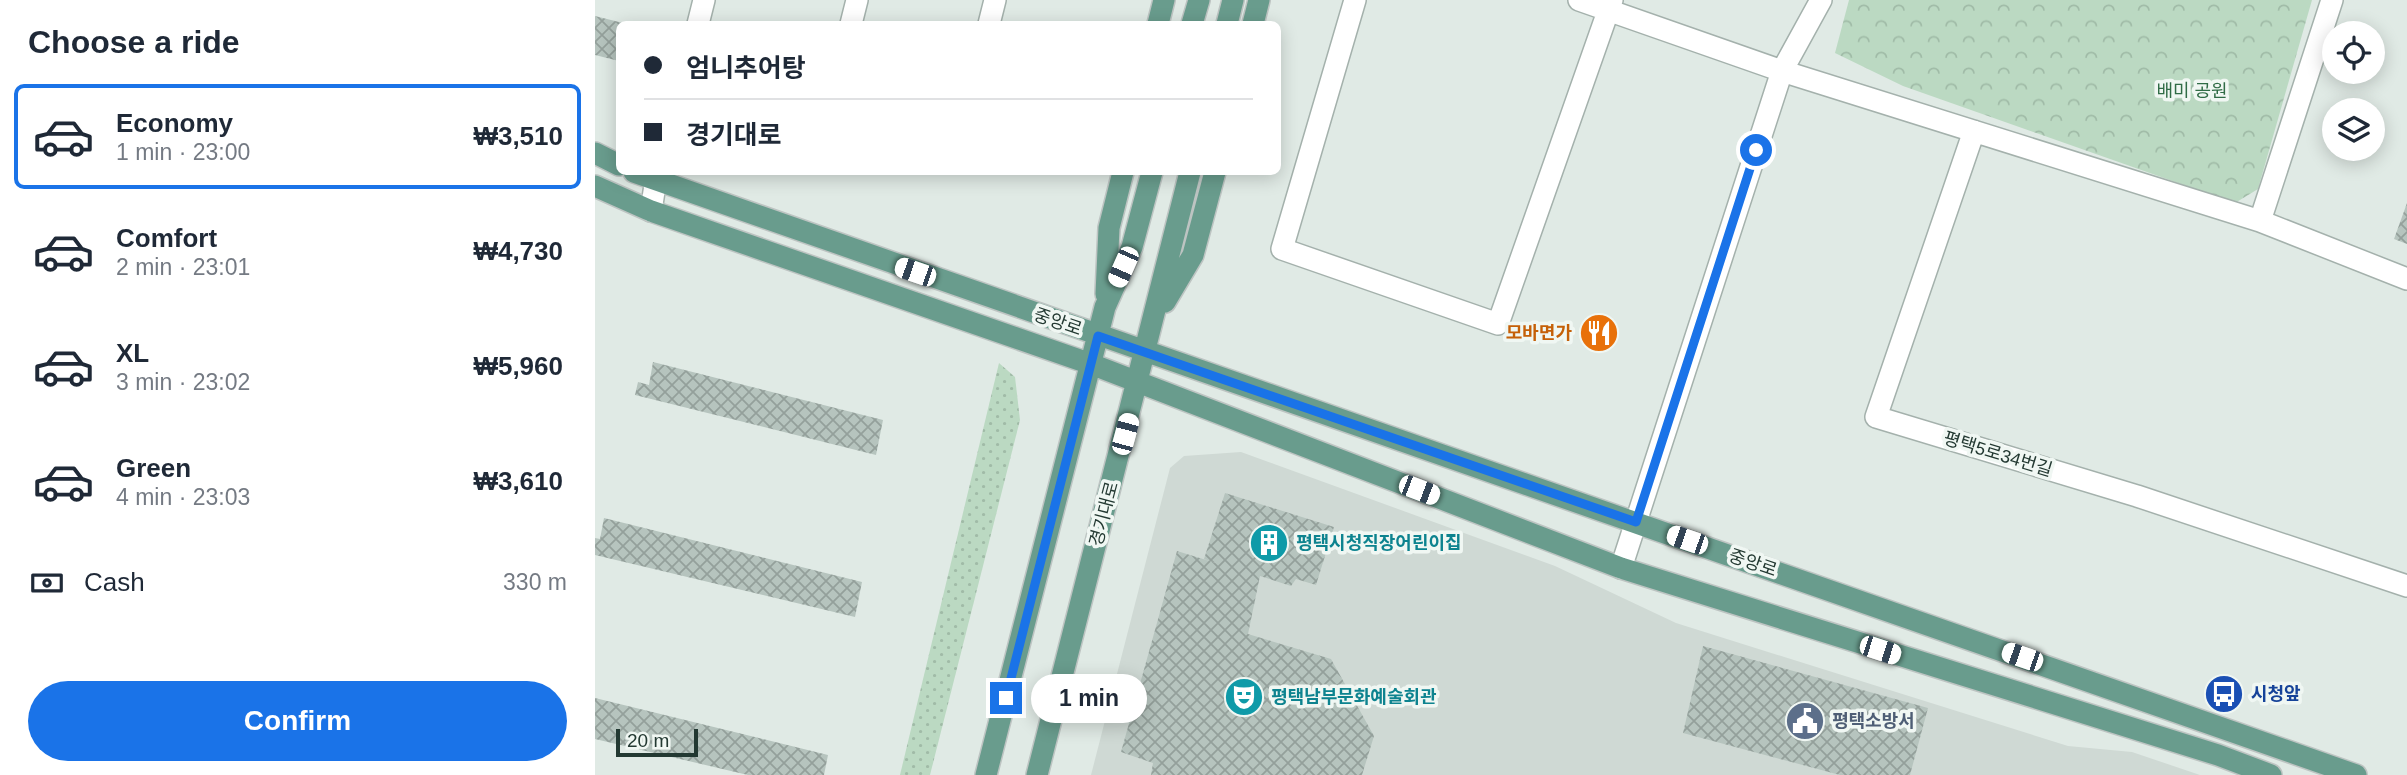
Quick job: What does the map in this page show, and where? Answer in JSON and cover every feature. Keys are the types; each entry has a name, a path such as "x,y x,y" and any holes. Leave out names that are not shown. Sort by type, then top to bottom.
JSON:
{"main road":[{"path":"1160,21 1164,0"},
{"path":"1193,21 1199,0"},
{"path":"1228,21 1233,0"},
{"path":"1254,21 1259,0"},
{"path":"595,153 616,164"},
{"path":"1105,307 1109,228 1122,175"},
{"path":"986,775 1105,307 1132,247 1151,175"},
{"name":"경기대로","path":"1037,775 1190,175"},
{"path":"1155,318 1193,255 1214,175"},
{"name":"중앙로","path":"655,176 1098,336 2356,775"},
{"name":"중앙로","path":"595,186 651,211 1091,364 1621,568 2218,755 2271,775"}],"street":[{"path":"699,21 704,0"},
{"path":"852,21 857,0"},
{"path":"990,21 995,0"},
{"path":"1355,0 1282,249 1498,324 1610,5"},
{"path":"1579,0 1610,5 1782,71 2260,221 2407,279"},
{"path":"1621,568 1782,71 1821,0"},
{"path":"2260,221 2332,0"},
{"name":"평택5로34번길","path":"1974,131 1876,417 2137,496 2407,586"},
{"path":"651,211 655,176"}],"shaded area":[{"path":"1241,452 1555,566 1676,623 2068,746 2132,752 2200,775 1091,775 1170,468 1184,456"}],"green space":[{"name":"배미 공원","path":"1849,0 2312,0 2258,189 2235,203 1903,86 1835,53"},
{"path":"999,363 1015,377 1020,420 930,775 900,775"}],"building":[{"path":"595,16 616,21 616,60 595,55"},
{"path":"2407,203 2407,244 2394,239"},
{"path":"653,362 883,420 876,455 635,395 638,382 649,385"},
{"name":"평택남부문화예술회관","path":"1225,493 1334,527 1316,585 1296,579 1291,586 1260,576 1248,634 1331,659 1374,736 1362,775 1151,775 1153,763 1121,752 1177,551 1216,563 1204,559"},
{"path":"604,518 862,582 855,617 595,555 595,538 600,539"},
{"name":"평택소방서","path":"1703,646 1928,708 1910,775 1840,775 1683,733"},
{"path":"595,698 828,755 824,775 748,775 595,739"}],"place":[{"name":"모바면가","path":"1599,333"},
{"name":"평택시청직장어린이집","path":"1269,543"},
{"name":"시청앞","path":"2224,694"},
{"name":"평택남부문화예술회관","path":"1244,697"},
{"name":"평택소방서","path":"1805,721"}],"route":[{"path":"1006,698 1098,336 1636,522 1756,150"}]}
